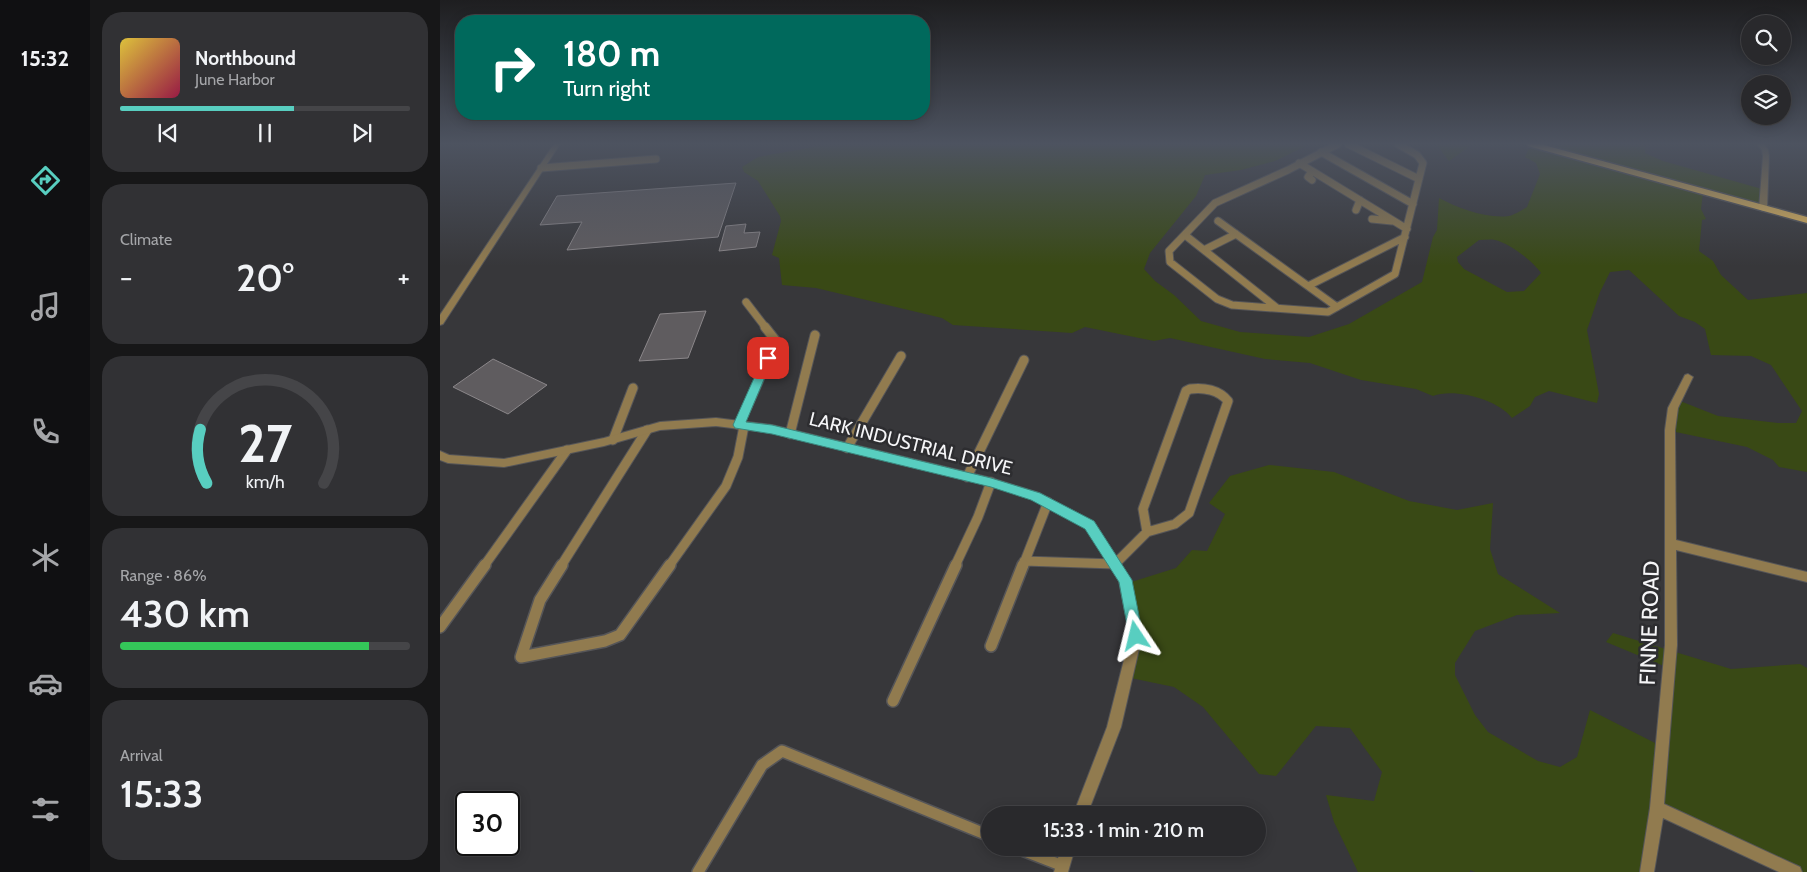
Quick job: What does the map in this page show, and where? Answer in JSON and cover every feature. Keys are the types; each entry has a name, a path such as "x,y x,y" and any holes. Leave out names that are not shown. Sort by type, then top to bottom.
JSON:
{"main road":[{"path":"1676,185 1807,220"}],"street":[{"path":"440,322 530,185"},
{"path":"1763,209 1764,185"},
{"name":"FINNE ROAD","path":"1647,872 1657,808 1671,645 1670,430 1673,408 1688,377"},
{"name":"LARK INDUSTRIAL DRIVE","path":"440,455 448,459 504,462 613,440 660,426 716,422 790,434 991,482 1048,502 1090,525 1125,580 1136,636 1114,727 1083,806"},
{"path":"1672,544 1807,577"},
{"path":"1657,808 1796,872"},
{"path":"1062,869 1066,856"}],"lane":[{"path":"1253,185 1215,203 1169,251 1170,262 1217,299 1232,304 1328,312 1395,274 1418,185"},
{"path":"1335,185 1407,229"},
{"path":"1379,185 1413,204"},
{"path":"1328,189 1346,191"},
{"path":"1356,210 1360,200"},
{"path":"1372,219 1395,222"},
{"path":"1218,221 1337,307"},
{"path":"1204,250 1236,234"},
{"path":"1185,235 1277,308"},
{"path":"1308,286 1405,237"},
{"path":"647,430 540,600 522,657 605,642 620,635 726,486 738,457 742,425 776,341 746,302"},
{"path":"790,434 814,335"},
{"path":"847,448 901,356"},
{"path":"967,477 1024,360"},
{"path":"613,440 633,388"},
{"path":"1024,561 1115,564 1146,532 1169,527 1181,522 1189,512 1228,401 1222,394 1195,388 1190,388 1186,392 1143,509 1146,532"},
{"path":"440,626 567,450"},
{"path":"893,701 978,517 991,482"},
{"path":"991,646 1048,502"},
{"path":"698,872 762,765 782,751 981,832"},
{"path":"1034,856 1062,869"}],"green space":[{"path":"760,185 1201,185 1196,196 1150,253 1144,269 1201,321 1240,332 1309,337 1349,324 1422,282 1433,237 1437,230 1439,198 1463,209 1491,216 1500,216 1511,215 1527,207 1536,185 1747,185 1762,189 1760,206 1703,193 1701,209 1706,219 1702,220 1699,251 1713,261 1721,275 1748,300 1807,293 1807,472 1779,467 1773,460 1747,447 1671,431 1675,399 1718,416 1778,423 1796,423 1802,411 1771,365 1751,356 1711,355 1705,329 1695,322 1679,316 1629,270 1610,272 1600,292 1587,330 1599,394 1597,403 1549,391 1535,397 1530,406 1512,418 1496,405 1475,397 1452,393 1433,396 1416,389 1361,380 1310,363 1265,359 1170,338 1154,341 1085,327 1072,333 953,325 942,318 816,288 782,285 779,258 772,255 781,221 780,216","holes":["1479,240 1501,242 1514,249 1527,258 1541,273 1524,291 1507,292 1464,269 1458,262 1457,257"]},
{"path":"1269,465 1334,472 1409,501 1457,510 1493,503 1490,549 1498,574 1560,613 1517,615 1475,631 1455,663 1455,675 1475,715 1488,732 1538,761 1560,767 1577,757 1590,710 1657,744 1664,666 1606,642 1613,633 1731,669 1800,664 1807,668 1807,872 1792,872 1655,806 1645,872 1475,872 1470,870 1470,872 1358,872 1334,822 1326,795 1374,801 1382,772 1350,728 1316,726 1276,776 1259,774 1203,707 1174,687 1126,677 1133,636 1125,584 1176,568 1192,550 1207,551 1225,514 1209,503 1230,476"}],"building":[{"path":"735,185 718,237 567,250 582,222 540,225 557,196"},
{"path":"746,224 744,233 760,232 756,247 719,251 726,226"},
{"path":"706,311 688,358 639,361 660,314"},
{"path":"493,359 547,385 508,414 453,387"}],"route":[{"path":"768,358 739,425 772,429 991,482 1035,496 1076,517 1090,525 1125,580 1136,636"}]}
